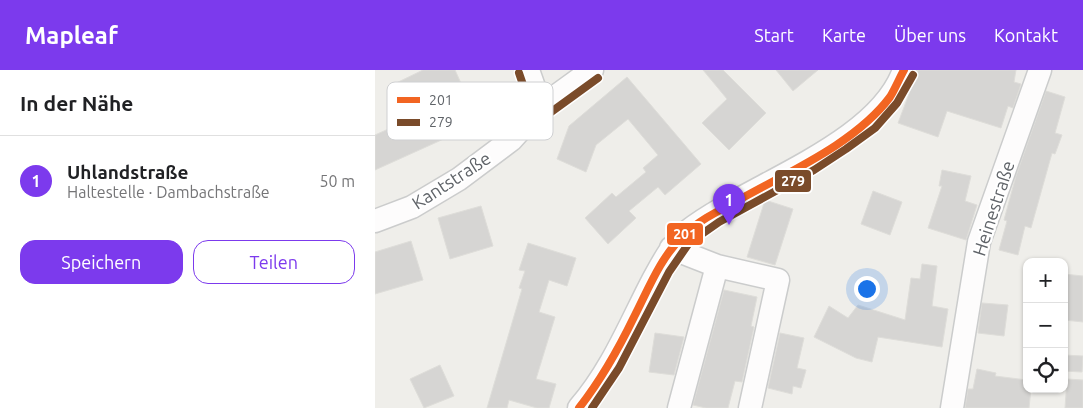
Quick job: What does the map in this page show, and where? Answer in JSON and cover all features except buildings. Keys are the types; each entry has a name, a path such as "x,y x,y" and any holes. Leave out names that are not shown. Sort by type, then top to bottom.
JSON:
{"street":[{"path":"528,70 532,82"},
{"name":"Kantstraße","path":"553,98 593,70"},
{"path":"579,408 595,389 613,359 671,248 687,232 713,214 830,148 867,123 887,103 904,70"},
{"name":"Heinestraße","path":"952,408 979,242 1039,70"},
{"name":"Kantstraße","path":"375,221 412,207 459,179 511,140"},
{"path":"671,248 717,266 778,280 750,408"},
{"path":"679,408 717,266"}],"transit line":[{"name":"201","path":"579,408 602,376 661,264 683,236 708,217 819,156 858,129 890,97 904,70"},
{"name":"279","path":"519,73 522,82"},
{"name":"279","path":"592,408 619,368 669,272 689,243 719,222 814,170 875,128 897,103 913,75"},
{"name":"279","path":"553,111 598,78"}],"place":[{"name":"Uhlandstraße","path":"729,225"}]}
